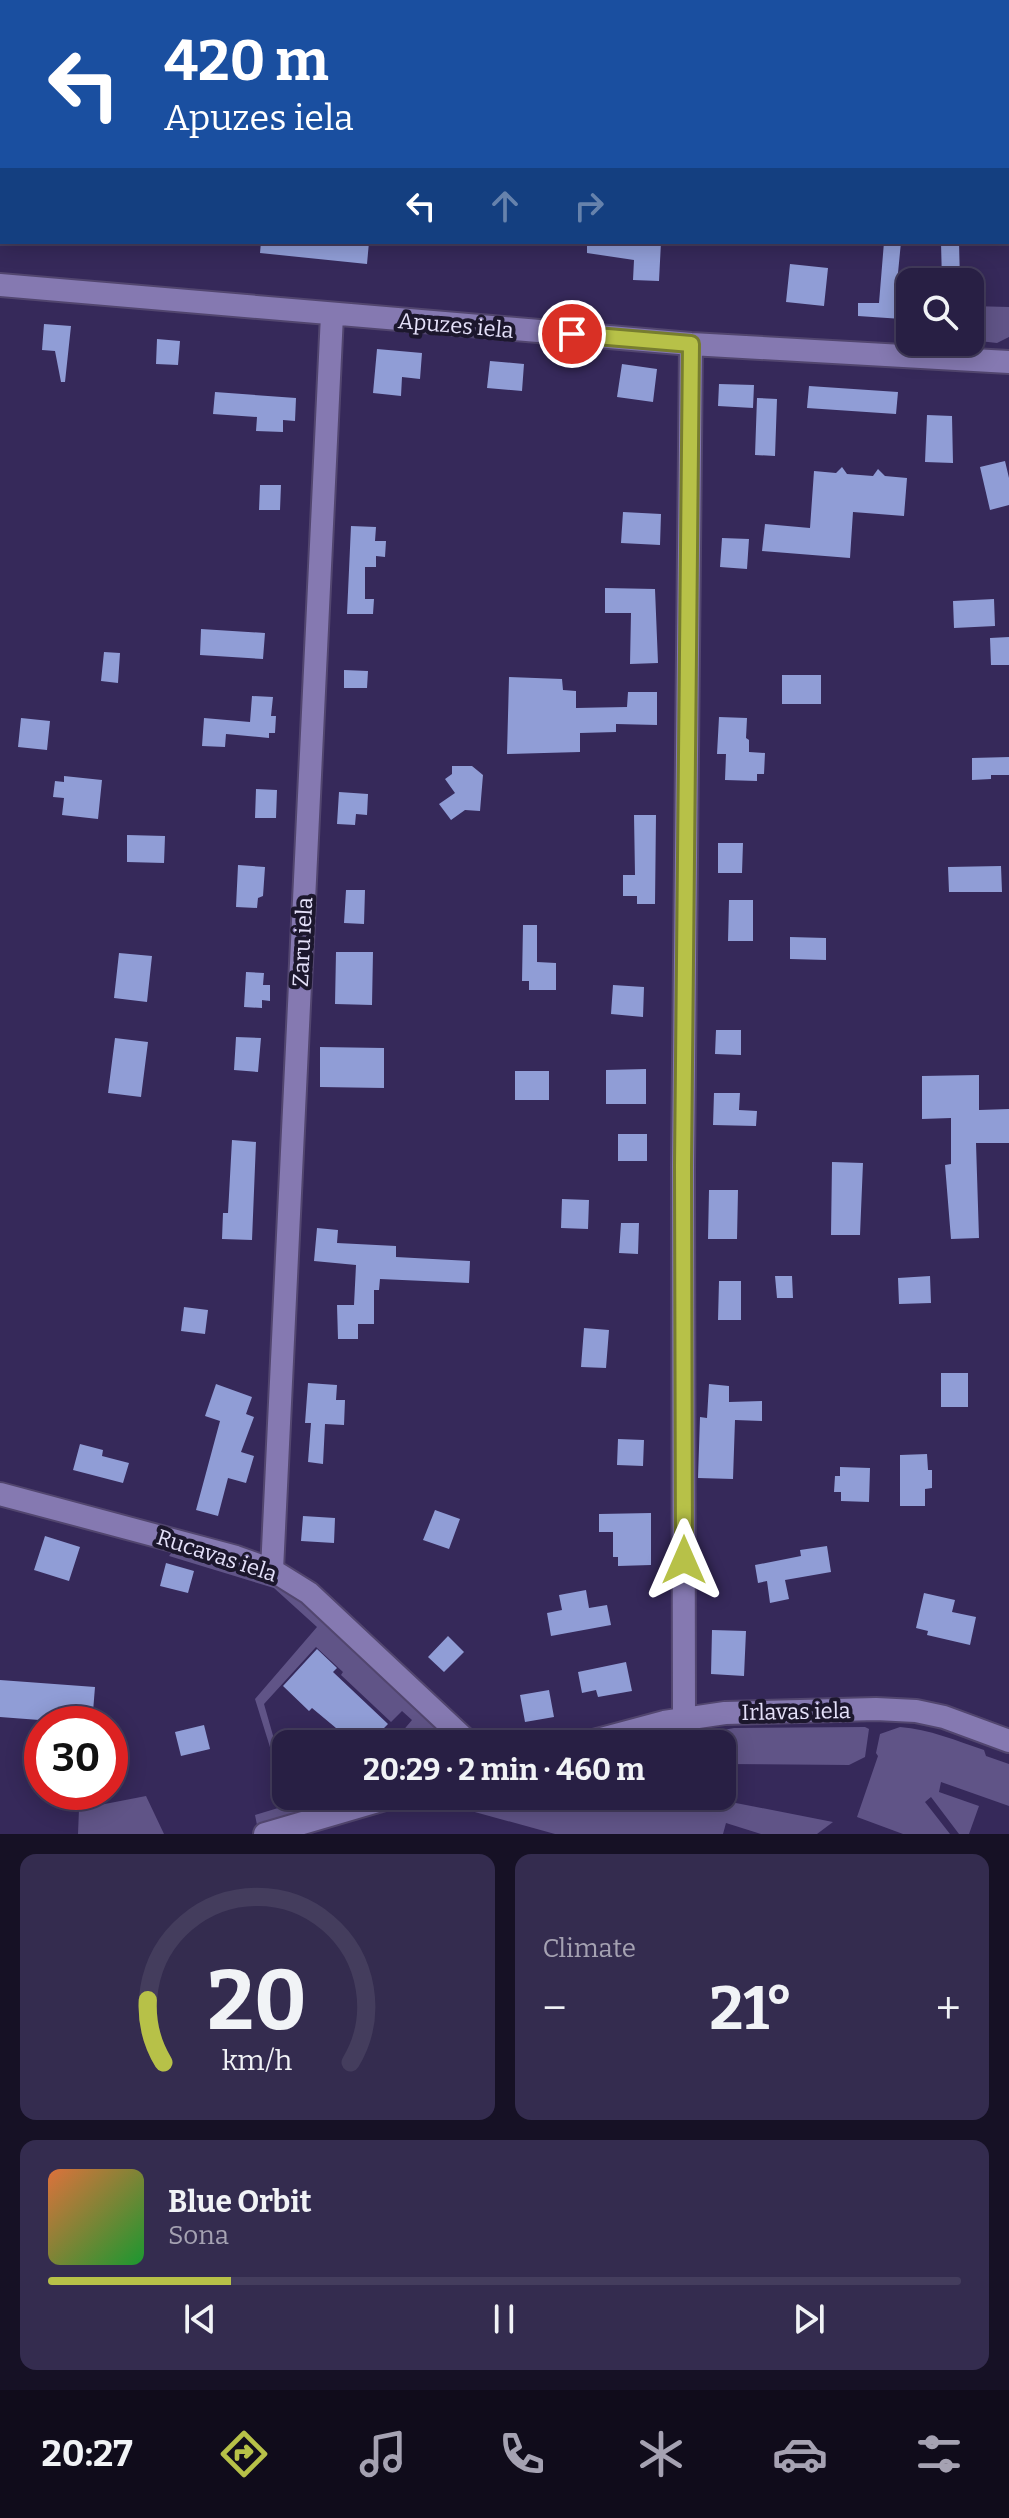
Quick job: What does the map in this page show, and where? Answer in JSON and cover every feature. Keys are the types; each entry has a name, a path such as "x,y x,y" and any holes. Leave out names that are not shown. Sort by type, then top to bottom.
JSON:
{"street":[{"name":"Apuzes iela","path":"0,285 691,344 1009,362"},
{"name":"Zaru iela","path":"272,1570 332,315"},
{"path":"684,1718 683,1166 691,344"},
{"name":"Rucavas iela","path":"0,1494 236,1557 272,1570 309,1593 455,1730"},
{"name":"Irlavas iela","path":"637,1730 684,1718 725,1713 776,1710 916,1711 944,1717 1009,1741"},
{"path":"265,1834 347,1810"}],"shaded area":[{"path":"984,306 1009,307 1009,337 997,343 984,342"},
{"path":"173,1551 270,1577 289,1589 441,1730 404,1730 412,1720 402,1711 391,1722 316,1647 264,1704 272,1732 272,1754 255,1699 317,1627 274,1588 169,1556"},
{"path":"900,1727 953,1739 984,1750 986,1756 1009,1764 1009,1806 941,1782 939,1792 979,1806 969,1834 959,1834 931,1797 925,1802 950,1834 903,1834 857,1817 878,1756 880,1734"},
{"path":"869,1729 865,1757 849,1765 736,1764 736,1730 724,1730"},
{"path":"146,1796 164,1834 78,1834 79,1810 128,1810 128,1799"},
{"path":"736,1803 833,1822 817,1834 761,1834 726,1823 723,1834 555,1834 468,1810 736,1810"},
{"path":"272,1810 307,1810 257,1825 255,1815"}],"building":[{"path":"261,244 369,244 367,264 260,253"},
{"path":"587,244 661,244 659,281 633,280 634,260 587,253"},
{"path":"884,244 901,244 898,268 896,268 896,319 858,316 858,303 879,303"},
{"path":"941,244 959,244 960,268 942,268"},
{"path":"790,264 828,268 824,306 786,302"},
{"path":"44,324 71,326 65,382 61,382 55,351 42,350"},
{"path":"157,339 180,341 178,365 156,364"},
{"path":"377,349 422,353 420,379 402,377 401,396 373,393"},
{"path":"490,361 524,364 522,391 487,388"},
{"path":"622,364 657,369 653,402 617,397"},
{"path":"719,384 754,385 753,408 718,406"},
{"path":"809,386 898,392 896,414 807,408"},
{"path":"215,392 296,398 295,421 283,420 283,432 256,431 257,417 213,414"},
{"path":"757,398 777,399 775,456 755,455"},
{"path":"927,415 952,416 953,463 925,462"},
{"path":"1005,461 1009,478 1009,505 990,510 980,467"},
{"path":"842,467 847,474 873,476 878,469 885,476 907,478 904,516 853,512 850,558 762,551 765,524 810,528 814,471 836,473"},
{"path":"260,485 281,485 280,510 259,510"},
{"path":"623,512 661,514 660,545 621,543"},
{"path":"351,526 376,527 375,541 386,541 385,557 376,556 376,567 365,567 365,599 374,599 373,614 347,614"},
{"path":"722,538 749,539 747,569 720,567"},
{"path":"605,588 655,589 658,663 630,664 631,613 605,613"},
{"path":"994,599 995,626 954,628 953,601"},
{"path":"201,629 265,633 263,659 200,655"},
{"path":"1009,637 1009,665 991,665 990,638"},
{"path":"104,652 120,653 118,683 101,681"},
{"path":"344,670 368,671 367,688 344,688"},
{"path":"782,675 821,675 821,704 782,704"},
{"path":"509,677 562,679 563,690 576,691 576,708 627,707 628,692 657,692 657,725 616,724 616,732 580,733 580,752 507,754"},
{"path":"252,696 273,697 271,716 276,716 275,733 269,733 269,738 226,734 225,747 202,746 204,718 250,722"},
{"path":"719,717 747,718 749,752 765,753 764,774 757,774 757,781 725,780 726,754 717,754"},
{"path":"21,718 50,721 47,750 18,747"},
{"path":"1009,757 1009,775 991,775 991,779 972,780 972,758"},
{"path":"452,766 472,766 483,775 480,811 465,810 451,820 439,804 455,793 445,779 452,774"},
{"path":"64,776 102,780 98,819 62,815 64,798 53,797 55,781 64,782"},
{"path":"256,789 277,790 276,818 255,818"},
{"path":"339,792 368,794 367,815 356,814 355,825 337,824"},
{"path":"634,815 656,815 655,904 637,904 637,896 623,896 623,875 635,875"},
{"path":"127,835 165,836 164,863 127,862"},
{"path":"718,843 743,843 742,873 718,873"},
{"path":"238,865 265,867 263,896 258,898 257,908 236,907"},
{"path":"1001,866 1002,892 949,892 948,867"},
{"path":"346,890 365,890 364,924 344,923"},
{"path":"729,900 753,900 753,941 728,941"},
{"path":"523,925 537,925 537,962 556,963 556,990 529,990 529,981 522,981"},
{"path":"790,937 826,938 826,960 790,959"},
{"path":"336,952 373,952 372,1005 335,1004"},
{"path":"119,953 152,956 147,1002 114,998"},
{"path":"246,972 264,973 263,985 270,985 270,1001 262,1000 262,1008 244,1007"},
{"path":"613,985 644,987 643,1017 611,1014"},
{"path":"716,1030 741,1030 741,1055 715,1054"},
{"path":"236,1037 261,1038 258,1072 234,1070"},
{"path":"115,1038 148,1042 141,1097 108,1093"},
{"path":"320,1047 384,1048 384,1088 320,1087"},
{"path":"646,1069 646,1104 606,1104 606,1070"},
{"path":"515,1071 549,1071 549,1100 515,1100"},
{"path":"979,1075 979,1110 1009,1109 1009,1143 976,1143 979,1238 951,1239 945,1165 951,1164 951,1118 922,1119 922,1076"},
{"path":"714,1093 740,1093 739,1110 757,1111 756,1126 713,1125"},
{"path":"618,1134 647,1134 647,1161 618,1161"},
{"path":"232,1140 256,1142 252,1240 222,1239 223,1213 228,1213"},
{"path":"832,1162 863,1163 860,1235 831,1235"},
{"path":"709,1190 738,1190 737,1239 708,1239"},
{"path":"562,1199 589,1200 588,1229 561,1228"},
{"path":"621,1223 639,1223 638,1254 619,1253"},
{"path":"317,1228 338,1230 337,1243 396,1246 396,1257 470,1261 469,1283 380,1279 379,1290 374,1290 374,1324 358,1324 358,1339 338,1339 337,1305 354,1305 356,1265 314,1261"},
{"path":"775,1276 792,1276 793,1298 777,1298"},
{"path":"930,1276 931,1303 899,1304 898,1278"},
{"path":"719,1281 741,1281 741,1320 718,1320"},
{"path":"184,1307 208,1310 205,1334 181,1331"},
{"path":"584,1328 609,1330 606,1368 581,1367"},
{"path":"941,1373 968,1373 968,1407 941,1407"},
{"path":"308,1383 337,1385 336,1400 345,1400 344,1425 325,1424 323,1464 308,1462 311,1423 305,1423"},
{"path":"216,1384 252,1397 246,1414 254,1417 241,1452 254,1456 246,1483 228,1478 218,1516 196,1510 220,1421 205,1416"},
{"path":"709,1384 729,1386 729,1402 762,1401 762,1421 735,1420 733,1479 698,1478 700,1417 707,1418"},
{"path":"618,1439 644,1440 643,1466 617,1465"},
{"path":"80,1444 103,1450 102,1456 129,1463 123,1483 73,1470"},
{"path":"927,1454 928,1470 932,1470 932,1488 925,1489 925,1506 900,1506 900,1455"},
{"path":"840,1467 870,1468 869,1502 841,1501 841,1492 834,1492 835,1476 840,1476"},
{"path":"435,1510 460,1519 449,1549 423,1540"},
{"path":"651,1513 651,1565 618,1566 618,1557 613,1557 613,1532 599,1532 599,1514"},
{"path":"303,1516 335,1518 334,1543 301,1541"},
{"path":"45,1536 80,1547 69,1581 34,1570"},
{"path":"827,1546 831,1572 785,1580 789,1599 770,1603 767,1581 758,1583 755,1565 801,1556 800,1550"},
{"path":"166,1563 194,1571 188,1593 160,1586"},
{"path":"586,1590 589,1608 607,1605 611,1625 551,1636 547,1613 562,1610 559,1595"},
{"path":"924,1593 955,1600 952,1612 976,1617 970,1645 927,1635 928,1631 916,1628"},
{"path":"712,1630 746,1631 744,1676 711,1674"},
{"path":"448,1636 464,1652 444,1672 428,1657"},
{"path":"317,1649 337,1668 333,1672 388,1724 382,1730 338,1730 312,1708 309,1711 283,1686"},
{"path":"626,1662 632,1691 598,1697 596,1690 582,1693 578,1672"},
{"path":"0,1680 95,1687 93,1706 24,1706 24,1719 0,1717"},
{"path":"549,1690 554,1717 525,1722 520,1695"},
{"path":"204,1725 210,1749 181,1756 175,1732"}],"route":[{"path":"572,334 691,344 683,1166 684,1560"}]}
